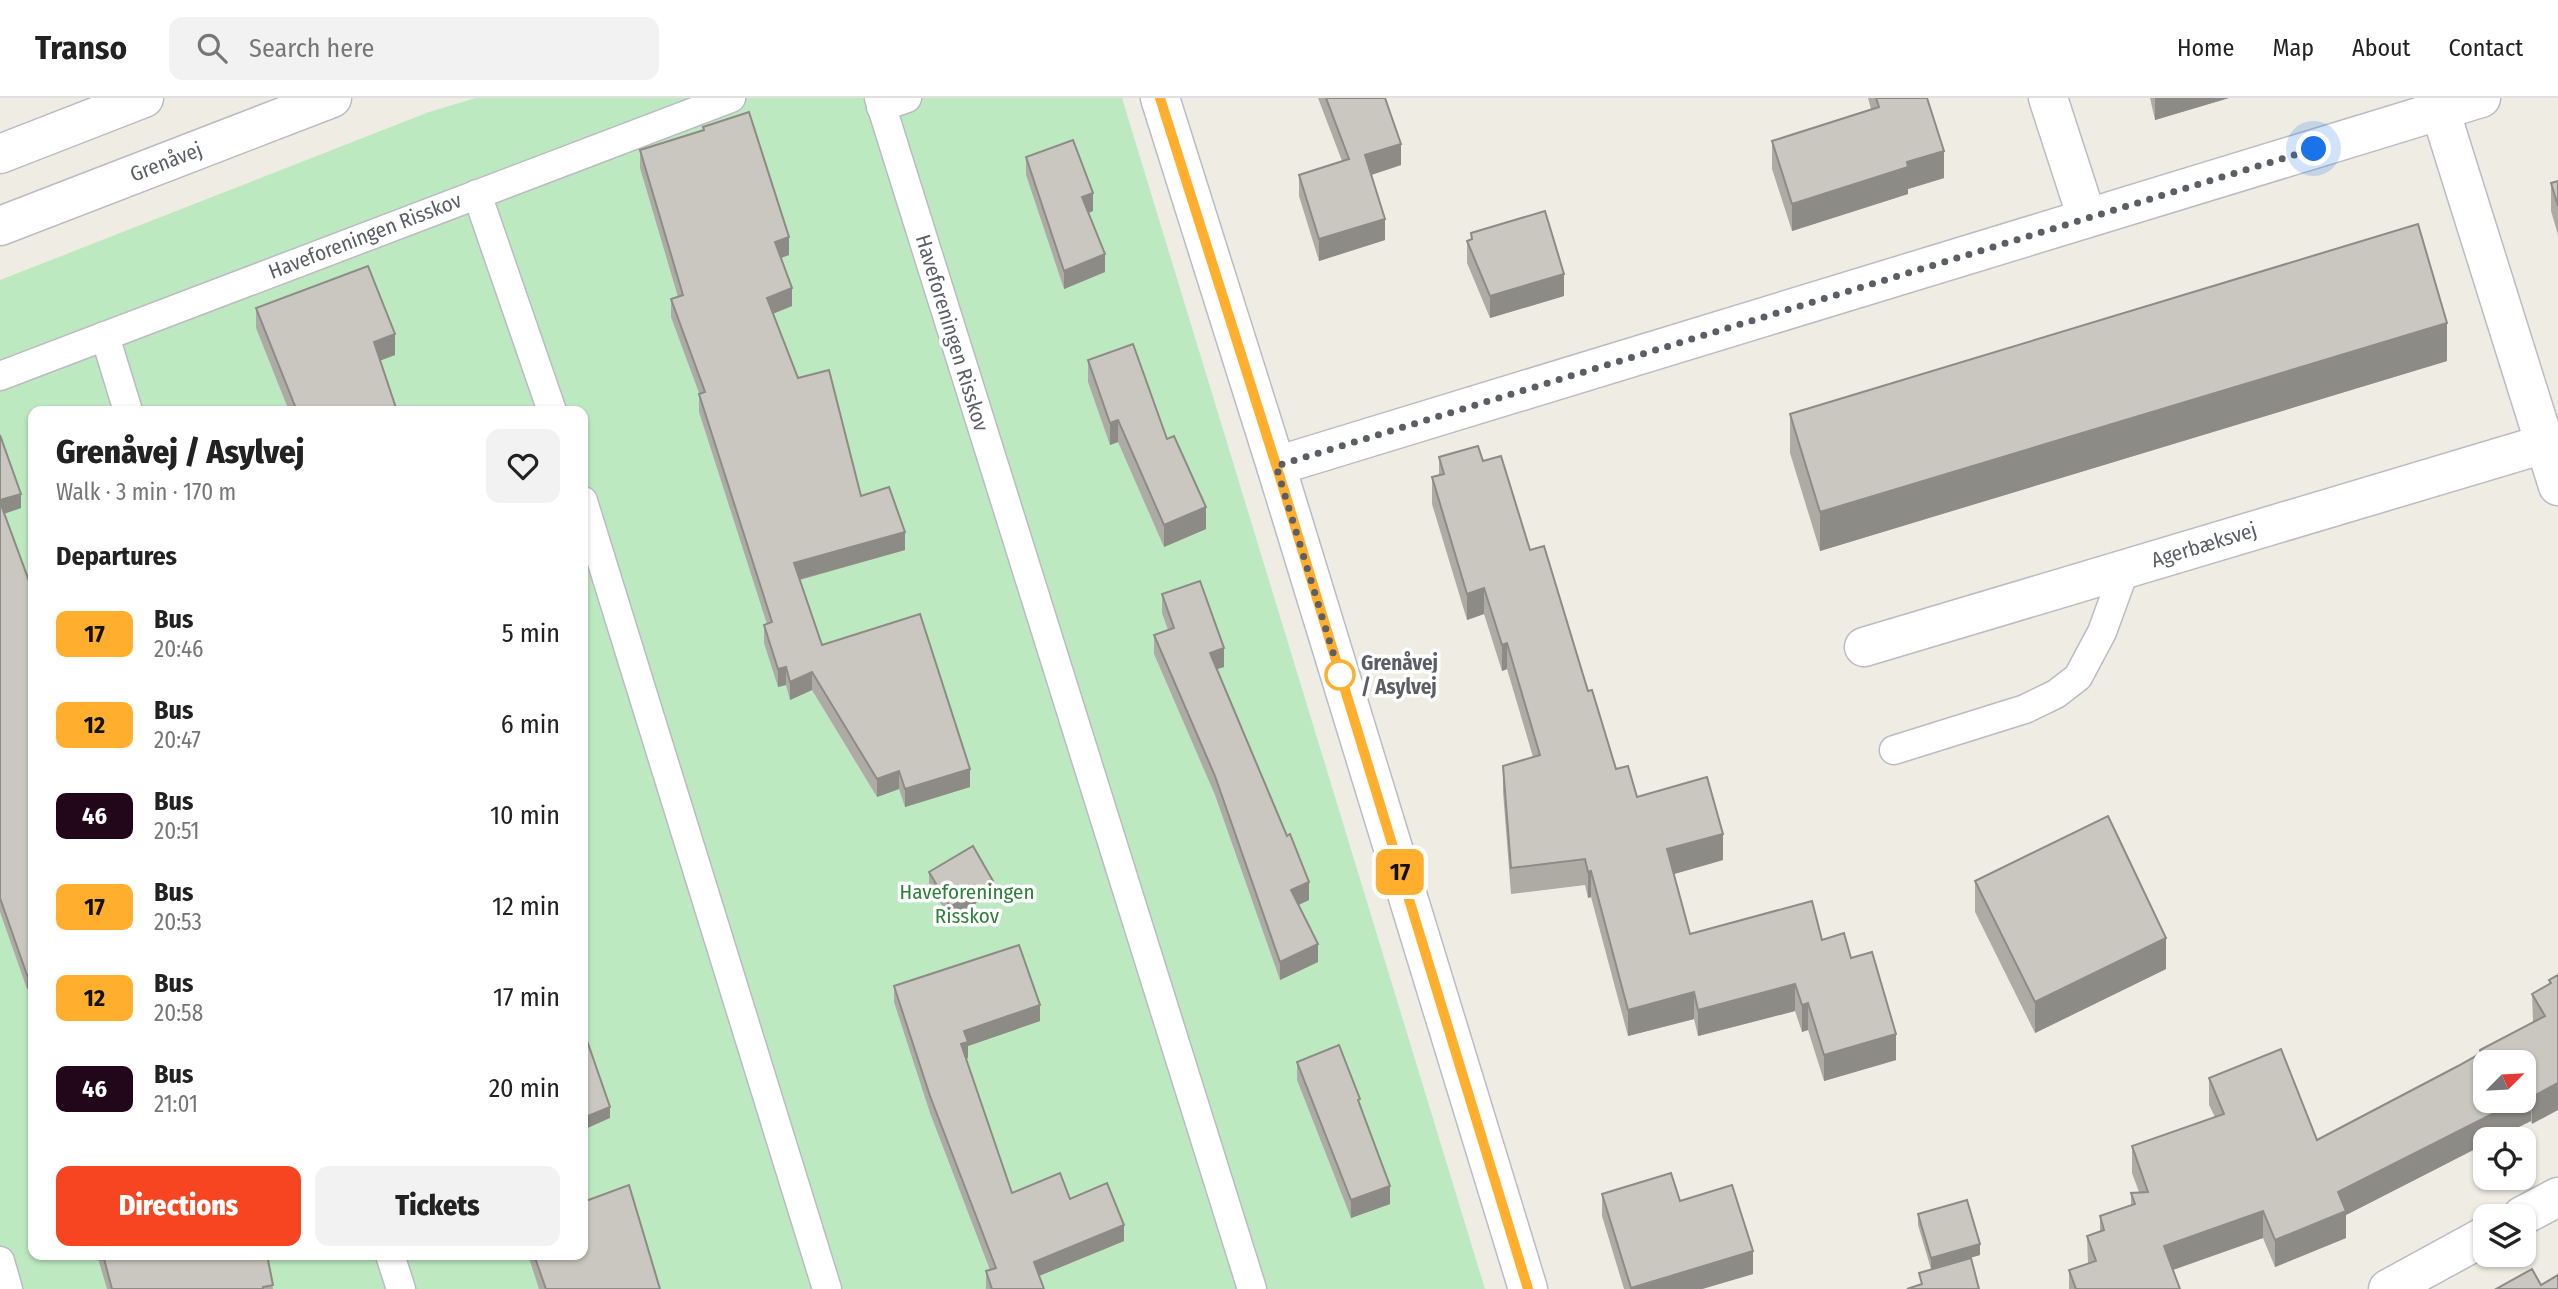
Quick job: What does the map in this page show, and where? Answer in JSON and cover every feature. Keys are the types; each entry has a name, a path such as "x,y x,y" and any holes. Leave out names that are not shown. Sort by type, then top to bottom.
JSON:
{"street":[{"path":"0,154 144,98"},
{"name":"Grenåvej","path":"0,226 331,98"},
{"path":"1160,98 1276,466 1528,1289"},
{"path":"2048,98 2087,218"},
{"path":"1276,466 2481,98"},
{"path":"2440,110 2558,486"},
{"name":"Agerbæksvej","path":"1864,647 2544,444"},
{"path":"2536,1209 2558,1197"},
{"path":"2388,1289 2473,1243"}],"lane":[{"name":"Haveforeningen Risskov","path":"0,376 731,98"},
{"name":"Haveforeningen Risskov","path":"889,101 1252,1289"},
{"path":"477,194 550,406"},
{"path":"105,336 126,406"},
{"path":"588,517 827,1289"},
{"path":"1894,750 2025,709 2056,694 2078,677 2102,632 2125,569"},
{"path":"392,1260 401,1289"},
{"path":"0,1261 9,1289"}],"green space":[{"name":"Haveforeningen Risskov","path":"476,98 1122,98 1485,1289 0,1289 0,280 429,112"}],"building":[{"path":"1326,98 1385,98 1401,144 1365,155 1385,219 1319,239 1299,175 1349,159"},
{"path":"1876,98 1927,98 1944,151 1907,162 1908,167 1792,204 1772,141 1879,107"},
{"path":"749,112 789,237 775,242 792,288 767,298 798,378 829,370 861,496 889,487 905,532 794,563 822,645 920,614 970,769 905,789 899,771 877,779 812,672 790,682 786,667 778,669 764,625 772,622 699,394 705,392 671,299 683,295 640,150 704,130 703,127"},
{"path":"1073,140 1093,193 1082,197 1105,254 1064,271 1026,157"},
{"path":"2558,181 2558,206 2551,183"},
{"path":"1545,211 1564,274 1490,296 1467,241 1472,239 1471,233"},
{"path":"2418,224 2447,323 1820,512 1790,414"},
{"path":"368,266 395,334 374,342 395,406 295,406 256,308"},
{"path":"1133,344 1167,439 1174,436 1206,507 1164,525 1118,420 1110,423 1088,360"},
{"path":"0,435 21,494 0,500"},
{"path":"1478,446 1483,461 1501,456 1530,550 1544,546 1588,691 1592,690 1616,769 1628,766 1637,797 1707,777 1723,834 1667,849 1690,934 1812,901 1822,940 1844,933 1851,958 1872,952 1896,1034 1824,1055 1808,1003 1802,1005 1795,984 1698,1010 1694,992 1628,1010 1591,871 1588,872 1585,859 1511,868 1503,766 1540,755 1507,643 1502,645 1484,588 1467,594 1432,477 1444,474 1439,457"},
{"path":"0,502 28,578 28,975 0,898"},
{"path":"1200,581 1224,648 1210,653 1309,882 1291,890 1318,944 1280,962 1215,776 1154,635 1174,628 1162,594"},
{"path":"2108,816 2166,938 2035,1002 1975,881"},
{"path":"973,846 993,881 950,907 929,872"},
{"path":"1019,945 1040,1005 964,1031 968,1042 961,1044 1012,1193 1060,1173 1070,1199 1107,1183 1124,1225 1034,1262 1044,1289 992,1289 986,1271 996,1268 930,1096 894,986"},
{"path":"2558,975 2558,1083 2536,1095 2536,1050 2480,1050 2545,1016 2532,994 2551,983 2549,980"},
{"path":"588,1043 610,1107 588,1116"},
{"path":"1339,1045 1390,1186 1351,1200 1297,1062"},
{"path":"2281,1049 2317,1140 2473,1058 2473,1113 2494,1113 2338,1192 2346,1211 2275,1240 2263,1211 2164,1246 2180,1289 2076,1289 2069,1270 2096,1261 2087,1236 2104,1230 2100,1216 2135,1204 2131,1193 2148,1192 2132,1146 2224,1114 2209,1078"},
{"path":"1671,1173 1680,1201 1732,1185 1753,1251 1631,1288 1602,1194"},
{"path":"629,1185 660,1289 546,1289 536,1260 588,1260 588,1200"},
{"path":"1967,1200 1980,1244 1931,1258 1918,1214"},
{"path":"1971,1258 1979,1289 1907,1289 1922,1284 1919,1273"},
{"path":"104,1260 268,1260 273,1285 263,1289 112,1289"},
{"path":"2532,1269 2541,1285 2558,1275 2558,1289 2496,1289"}],"bus line":[{"name":"17","path":"1160,98 1284,490 1528,1289"}],"place":[{"name":"Grenåvej / Asylvej","path":"1340,675"}],"route":[{"path":"1340,675 1342,682 1276,466 2314,149"}]}
